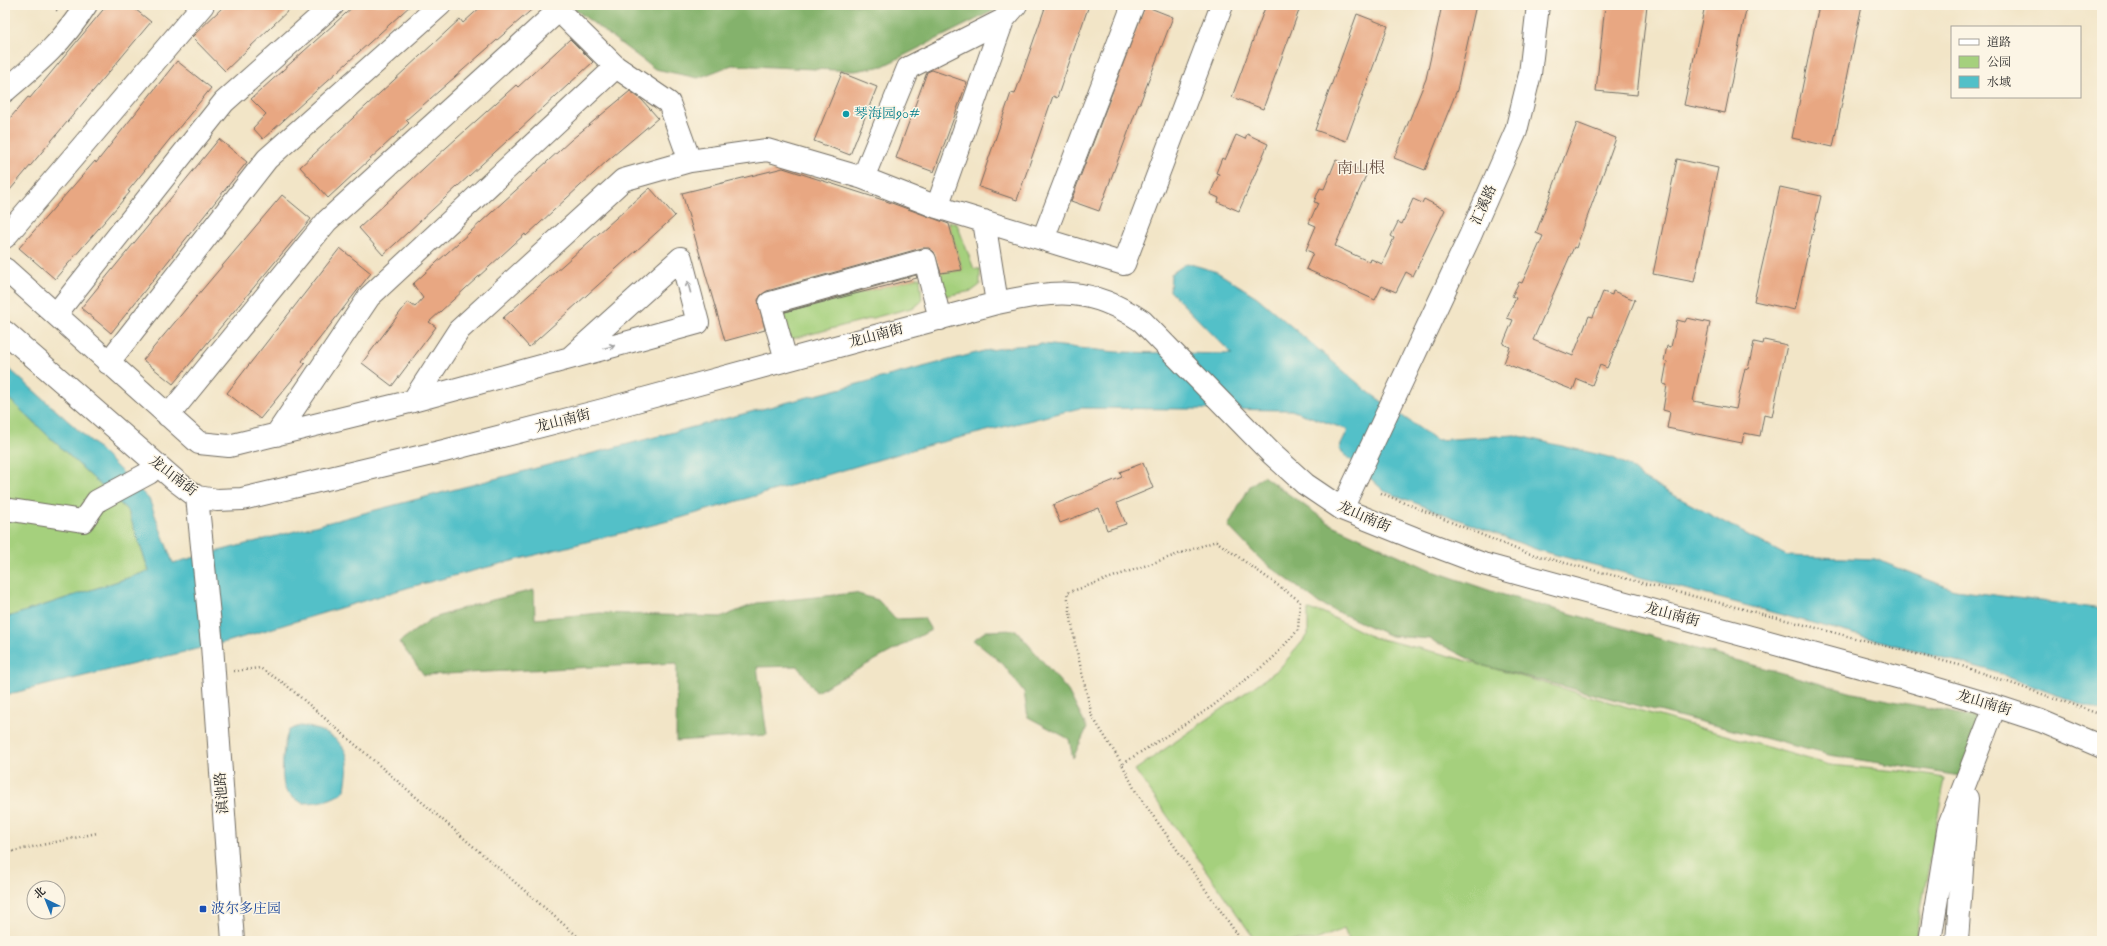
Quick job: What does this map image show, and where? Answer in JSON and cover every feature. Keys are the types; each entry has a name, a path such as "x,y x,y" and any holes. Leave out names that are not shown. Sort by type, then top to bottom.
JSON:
{"street":[{"path":"5,90 48,55 63,38 86,5"},
{"path":"5,237 203,5"},
{"path":"56,314 224,102 333,5"},
{"path":"108,363 267,159 440,5"},
{"path":"1043,240 1133,5"},
{"path":"413,401 459,330 623,180 690,161 767,150 864,178 937,207 1124,264 1222,5"},
{"name":"汇溪路","path":"1342,509 1470,236 1516,131 1530,74 1538,5"},
{"path":"168,416 328,221 555,8 616,67 670,103 690,161"},
{"path":"864,178 908,68 1010,12"},
{"path":"937,207 1010,12"},
{"path":"276,435 369,297 616,67"},
{"path":"984,221 997,303"},
{"path":"5,269 108,363 199,443 229,446 413,401 698,323 681,258 571,357"},
{"path":"786,360 770,302 925,260 940,319"},
{"name":"龙山南街","path":"5,332 157,465 197,497 217,500 249,497 444,451 997,303 1042,294 1067,293 1093,297 1125,310 1142,321 1263,445 1305,484 1342,509 1483,564 1904,679 2041,721 2102,747"},
{"path":"5,509 82,521 97,501 149,473 157,465"},
{"name":"滇池路","path":"197,497 212,645 233,941"},
{"path":"1930,941 1949,825 1995,706"},
{"path":"1957,941 1968,778"}],"path":[{"path":"50,5 59,12"},
{"path":"1381,493 1523,552 1959,665 2102,715"},
{"path":"1122,764 1210,708 1272,659 1298,630 1300,601 1216,542 1067,593 1075,643 1092,716 1122,764 1136,792 1242,941"},
{"path":"214,675 260,668 285,684 583,941"},
{"path":"5,853 97,833"}],"green space":[{"path":"569,5 1000,5 993,11 883,66 855,71 732,65 698,78 655,69"},
{"path":"948,221 957,224 974,269 980,269 980,285 972,291 945,296 937,273 962,270"},
{"path":"920,277 922,301 915,307 788,340 781,314"},
{"path":"5,395 128,511 149,571 5,618"},
{"path":"1263,476 1332,525 1433,571 1497,593 1853,693 1984,719 1960,776 1829,755 1481,665 1430,639 1391,636 1320,604 1259,558 1228,526 1250,486"},
{"path":"534,590 535,619 600,613 722,617 757,603 855,593 878,600 895,619 924,618 931,630 816,692 798,666 757,667 767,735 676,741 677,663 424,675 399,642 431,619 476,604"},
{"path":"1308,610 1322,612 1372,637 1439,653 1830,765 1908,772 1945,778 1915,941 1349,941 1344,929 1313,941 1256,941 1135,770 1279,669 1308,635"},
{"path":"1016,630 1068,691 1087,728 1073,758 1069,739 1028,717 1024,692 1003,664 973,640 986,631"}],"water":[{"path":"1187,263 1217,272 1257,297 1367,391 1436,440 1515,435 1613,458 1629,466 1642,478 1787,556 1875,559 1955,590 2102,609 2102,712 1989,670 1538,550 1384,491 1339,449 1348,430 1291,410 1080,408 922,447 680,518 410,587 230,641 5,695 5,618 149,571 128,511 5,395 5,365 94,444 149,499 173,563 984,351 1042,344 1116,352 1232,354 1170,291 1171,274"},
{"path":"300,726 323,732 343,747 348,762 345,790 335,797 319,802 302,803 290,795 285,789 282,768 285,742 289,730"}],"building":[{"path":"107,5 130,5 151,22 5,196 5,124 28,97 30,98"},
{"path":"225,5 294,5 225,71 192,37"},
{"path":"355,5 411,5 263,139 253,128 266,114 251,99"},
{"path":"483,5 537,5 406,120 409,123 328,198 300,167 460,19 463,23"},
{"path":"1046,5 1080,5 1088,8 1057,98 1053,96 1017,200 979,187 1011,93 1015,94"},
{"path":"1266,5 1301,5 1263,109 1232,97"},
{"path":"1442,5 1476,5 1457,90 1425,170 1394,158 1426,79"},
{"path":"1605,5 1647,5 1637,95 1596,91"},
{"path":"1705,5 1747,5 1725,113 1684,105"},
{"path":"1819,5 1862,5 1833,147 1792,138"},
{"path":"1145,6 1173,17 1099,211 1071,201"},
{"path":"1357,14 1388,26 1346,141 1315,130"},
{"path":"570,39 593,62 383,255 359,228 516,85 518,87"},
{"path":"177,61 211,88 128,191 130,192 55,279 19,248 95,161 96,163"},
{"path":"932,70 967,82 934,172 896,158 927,72"},
{"name":"琴海园90#","path":"842,73 877,87 850,155 814,141"},
{"path":"630,91 642,100 658,118 607,161 526,236 525,234 429,322 436,327 392,386 362,363 408,302 415,307 423,298 413,284 571,140"},
{"path":"1577,123 1616,138 1576,248 1574,247 1533,340 1573,356 1589,316 1593,317 1603,292 1612,295 1613,291 1635,300 1607,368 1600,365 1592,385 1577,379 1573,390 1504,363 1510,347 1503,344 1513,320 1507,318 1516,298 1512,296 1519,282 1522,283 1543,236 1536,233"},
{"path":"1247,134 1268,144 1239,211 1218,202 1219,198 1210,194 1219,174 1216,173 1222,158 1225,160 1236,135 1245,139"},
{"path":"219,139 247,162 111,333 81,308"},
{"path":"1677,159 1718,168 1694,282 1653,274"},
{"path":"1336,160 1367,173 1335,246 1370,262 1371,259 1382,264 1394,238 1391,236 1398,222 1402,224 1413,199 1422,203 1424,199 1445,210 1413,276 1406,272 1396,292 1382,286 1375,300 1306,269 1313,253 1306,250 1316,226 1309,223 1318,203 1314,202 1320,188 1324,189"},
{"path":"783,168 886,201 949,224 962,270 941,273 934,252 929,248 922,248 767,291 761,295 758,300 765,330 725,341 682,193"},
{"path":"1780,187 1821,196 1795,310 1754,301"},
{"path":"650,188 675,216 529,347 503,318"},
{"path":"282,195 311,219 173,384 143,360"},
{"path":"340,248 371,273 302,361 305,364 260,419 227,393"},
{"path":"916,275 917,278 785,312"},
{"path":"1687,318 1710,323 1693,401 1736,409 1745,368 1748,369 1754,342 1763,344 1764,340 1787,345 1772,417 1764,415 1760,436 1744,433 1742,443 1667,428 1670,412 1663,410 1667,385 1663,384 1667,362 1664,361 1667,346 1671,347 1677,320 1685,322"},
{"path":"1143,463 1153,488 1117,503 1126,524 1107,530 1099,508 1060,523 1053,505 1122,477 1120,472"}],"place":[{"name":"琴海园90#","path":"846,114"},
{"name":"波尔多庄园","path":"203,909"}],"district":[{"name":"南山根","path":"1361,169"}]}
